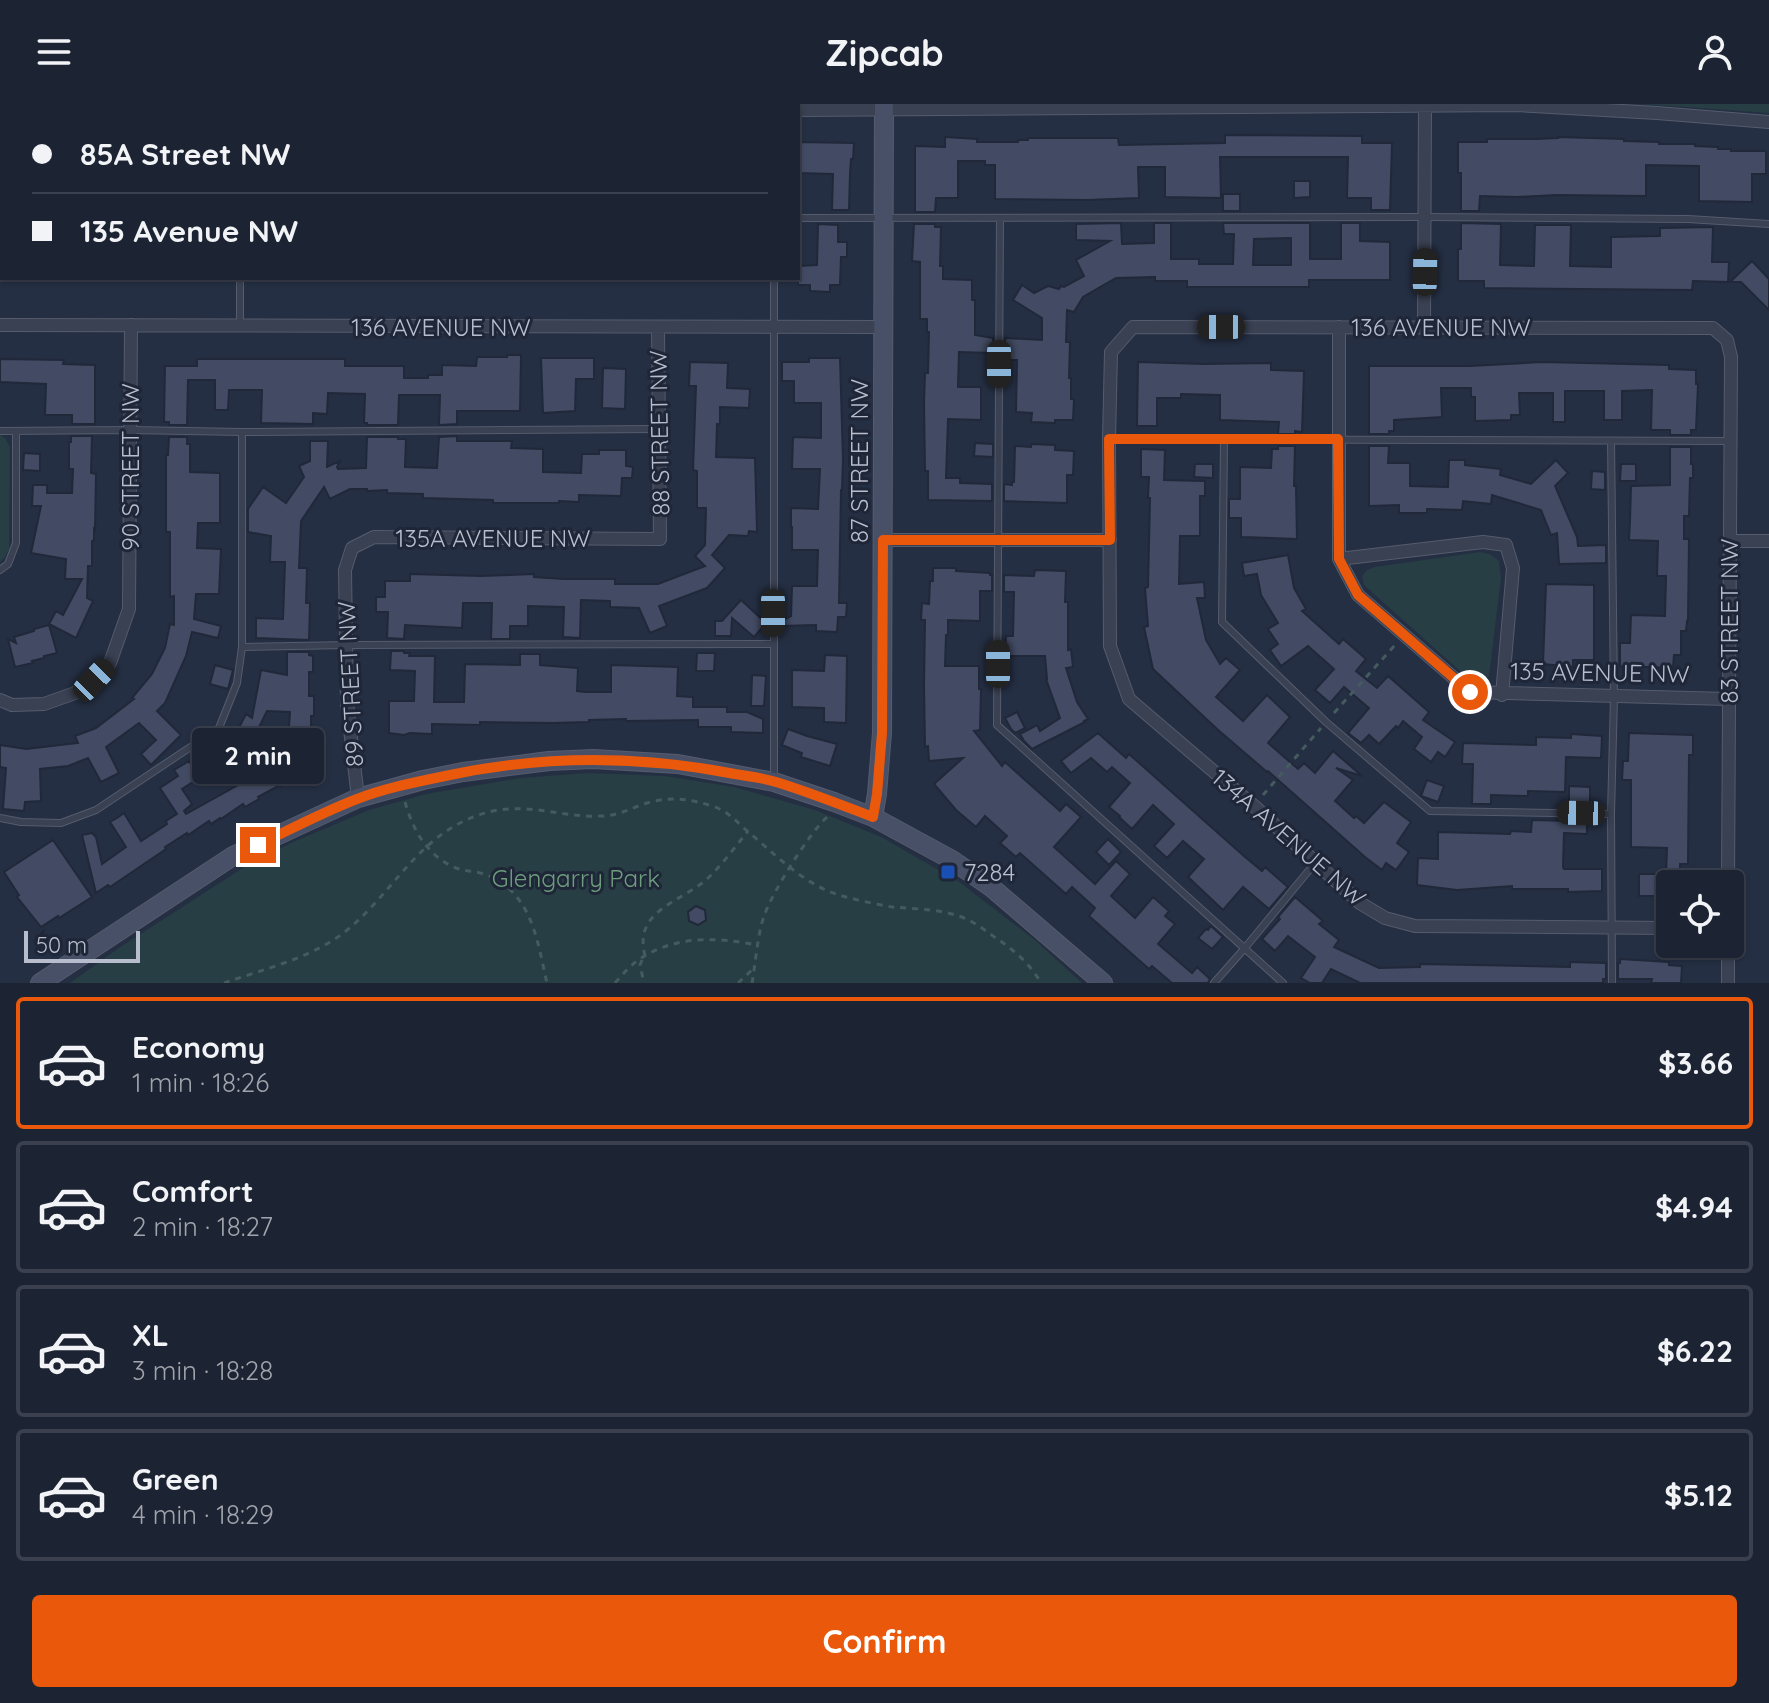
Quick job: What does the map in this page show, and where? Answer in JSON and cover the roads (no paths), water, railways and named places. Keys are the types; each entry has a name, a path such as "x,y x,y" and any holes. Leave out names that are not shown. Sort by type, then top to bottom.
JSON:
{"street":[{"path":"1424,326 1425,104"},
{"path":"800,110 1517,105 1769,122"},
{"name":"87 STREET NW","path":"873,817 882,733 884,107"},
{"name":"136 AVENUE NW","path":"0,325 882,327"},
{"name":"90 STREET NW","path":"0,700 12,705 44,704 75,693 94,680 110,663 129,609 131,325"},
{"name":"88 STREET NW","path":"658,327 660,539"},
{"name":"136 AVENUE NW","path":"1133,327 1713,328 1727,340 1731,357"},
{"name":"134A AVENUE NW","path":"1133,327 1111,352 1109,439 1110,646 1129,699 1254,806 1360,903 1385,918 1415,926 1656,928"},
{"path":"1339,327 1339,559 1483,542 1506,545 1513,568 1502,695"},
{"name":"83 STREET NW","path":"1728,870 1731,357"},
{"name":"135A AVENUE NW","path":"345,570 352,548 374,537 660,539"},
{"path":"883,540 1110,540"},
{"path":"1729,541 1769,541"},
{"name":"135 AVENUE NW","path":"1339,559 1358,595 1470,692 1728,699"},
{"name":"89 STREET NW","path":"345,570 347,703 358,798"},
{"path":"40,983 233,856 358,798 423,780 505,765 563,760 633,760 678,764 774,782 873,817 952,860 991,887 1103,983"},
{"path":"1728,958 1728,983"}],"lane":[{"path":"800,218 1425,217 1688,219 1769,224"},
{"path":"1000,218 997,725 1283,983"},
{"path":"240,280 240,326"},
{"path":"774,280 774,782"},
{"path":"0,431 658,429"},
{"path":"0,570 8,564 16,543 16,431"},
{"path":"0,818 61,823 96,810 219,728 237,683 242,647 242,432"},
{"path":"1109,439 1731,441"},
{"path":"1224,440 1222,622 1326,722 1430,811 1611,814"},
{"path":"1611,441 1614,696 1612,983"},
{"path":"242,647 773,644"},
{"path":"1214,983 1316,862"}],"place":[{"name":"7284","path":"948,872"}],"park label":[{"name":"Glengarry Park","path":"576,878"}]}
